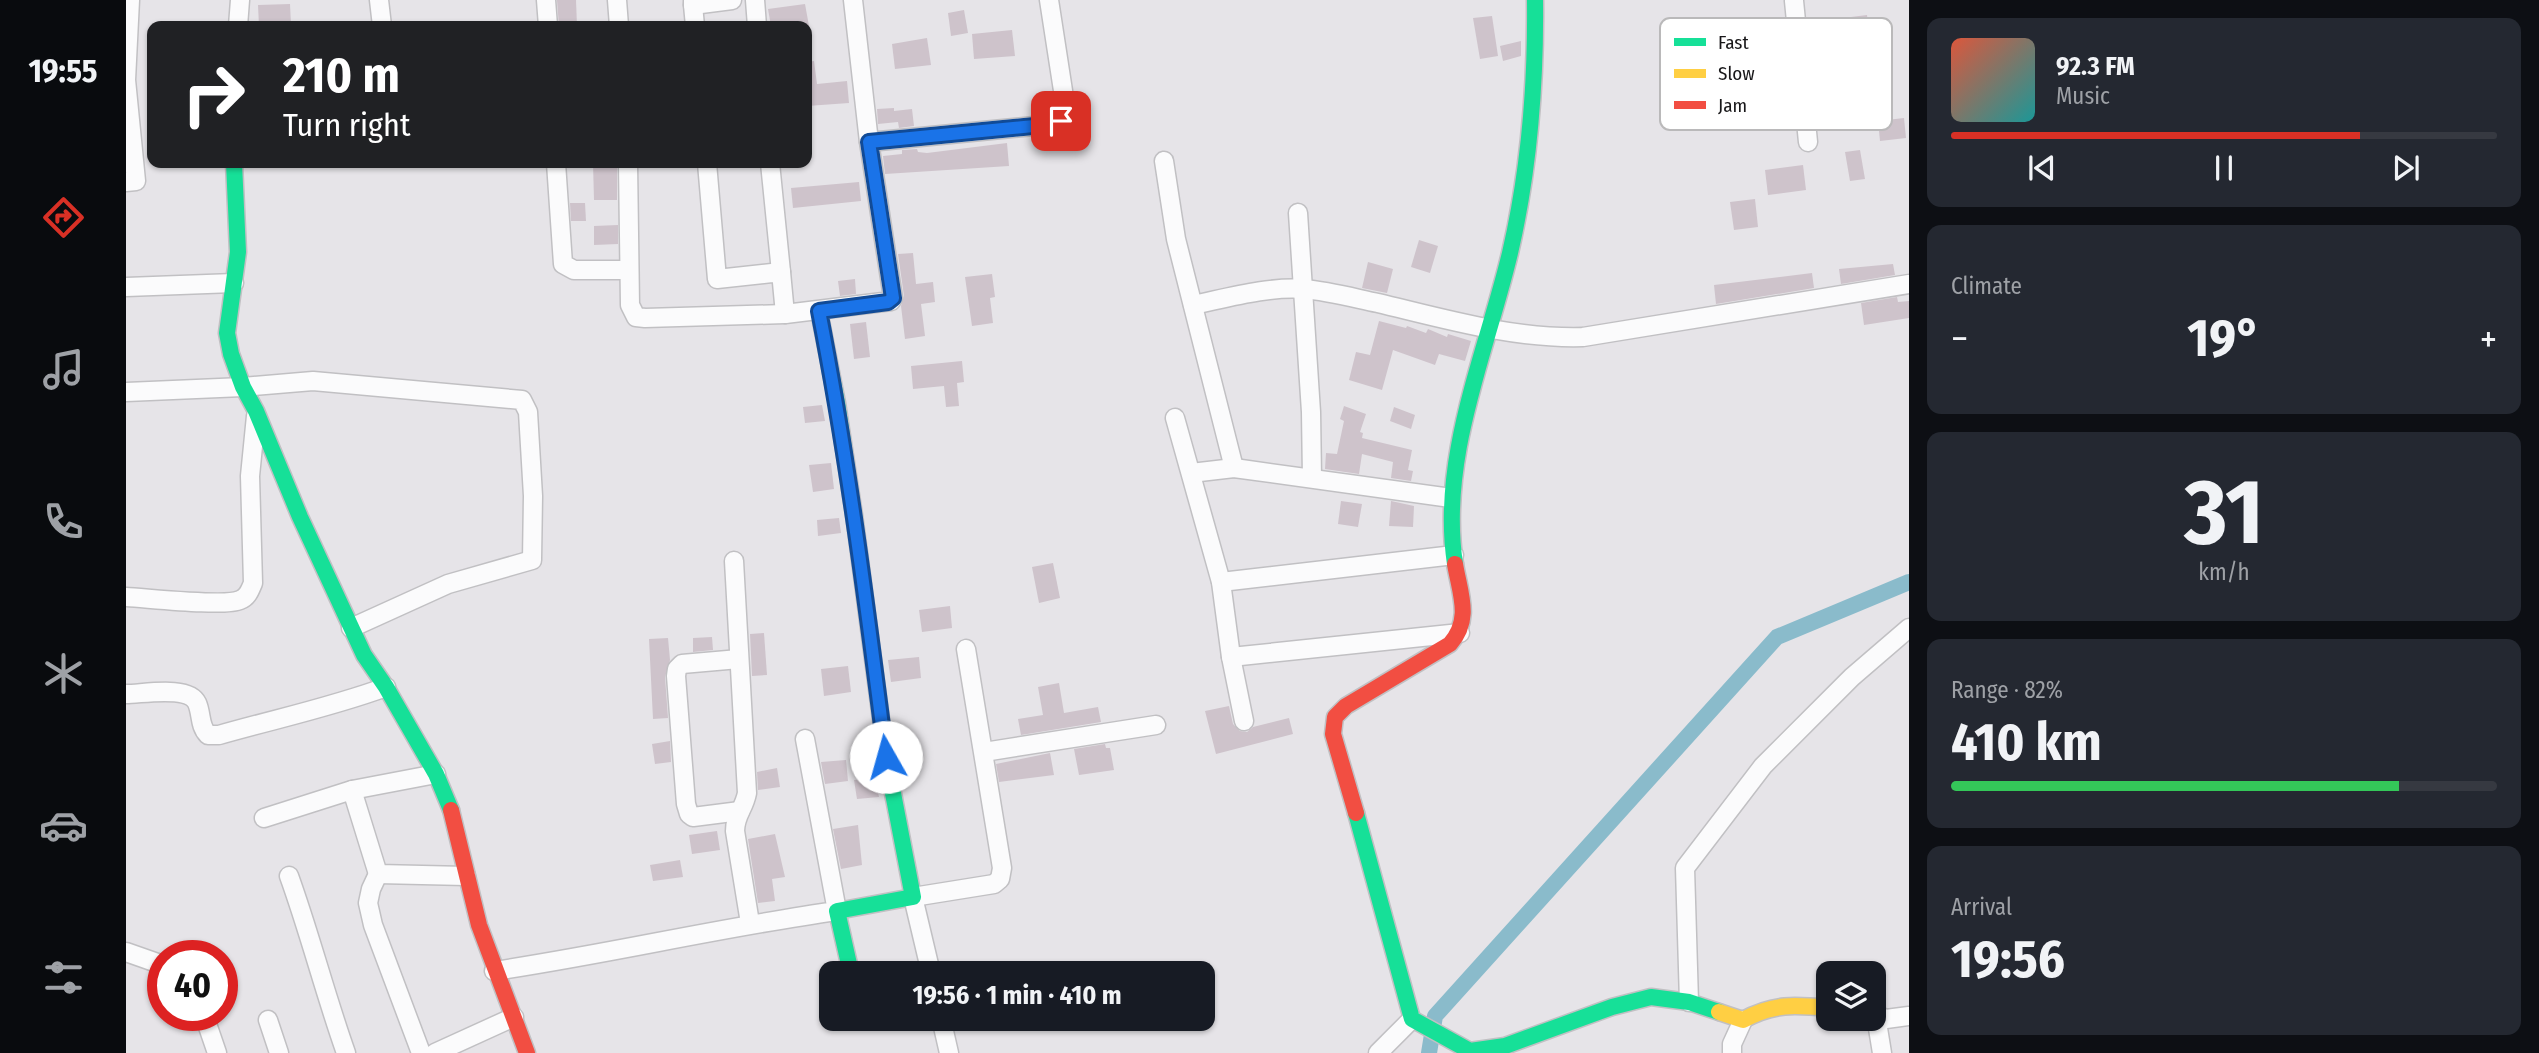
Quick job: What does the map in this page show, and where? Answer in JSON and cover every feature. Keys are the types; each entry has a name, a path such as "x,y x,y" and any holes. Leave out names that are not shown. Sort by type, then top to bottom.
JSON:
{"street":[{"path":"126,182 136,181 126,80 130,0"},
{"path":"238,21 240,0"},
{"path":"379,0 381,21"},
{"path":"547,0 548,21"},
{"path":"617,0 619,21"},
{"path":"695,21 693,2 732,0"},
{"path":"755,0 757,21"},
{"path":"628,168 629,270 631,305 636,317 785,314 888,302 893,298 869,142 853,0"},
{"path":"869,142 1054,124 1061,121 1066,110 1049,0"},
{"path":"1535,0 1536,56 1522,191 1510,252 1463,428 1451,498 1454,555 1464,619 1460,633 1450,644 1346,706 1335,717 1333,734 1417,1021 1470,1051 1505,1046 1612,1007 1651,997 1689,1002 1743,1020"},
{"path":"1799,0 1800,18"},
{"path":"1807,130 1808,142"},
{"path":"1164,161 1176,239 1234,468"},
{"path":"234,168 238,253 227,333 231,354 243,387 364,655 386,687 436,774 454,819 479,925 527,1053"},
{"path":"556,168 564,264 574,270 629,270"},
{"path":"706,168 717,279 781,272"},
{"path":"771,168 785,314"},
{"path":"1298,213 1311,412 1312,478"},
{"path":"126,287 234,283"},
{"path":"1193,305 1247,293 1303,289 1489,329 1550,338 1583,337 1909,284"},
{"path":"819,311 837,403 854,515 886,757 928,961"},
{"path":"126,392 313,381 429,393 516,398 526,404 533,496 532,560 449,584 351,628"},
{"path":"126,597 221,602 238,601 247,596 253,583 250,476 256,411"},
{"path":"1175,418 1221,582 1231,657 1244,721"},
{"path":"250,476 279,464"},
{"path":"1191,473 1234,468 1451,498"},
{"path":"1221,582 1454,555"},
{"path":"734,561 747,793 745,804 735,818 735,831 750,923"},
{"path":"1689,1002 1685,867 1763,766 1852,677 1909,628"},
{"path":"1231,657 1460,633"},
{"path":"495,971 626,949 750,923 994,884 1000,878 1002,868 966,649"},
{"path":"739,659 682,664 677,668 676,676 689,814 693,817 740,811"},
{"path":"126,694 182,692 191,695 197,702 202,729 208,735 219,735 344,703 386,687"},
{"path":"984,752 1156,726"},
{"path":"805,739 848,961"},
{"path":"264,818 352,790 436,774"},
{"path":"352,790 377,874 368,902 373,925 421,1053"},
{"path":"377,874 466,876"},
{"path":"289,876 346,1053"},
{"path":"126,951 147,959"},
{"path":"1732,1053 1732,1044 1743,1020 1763,1008 1781,1004 1816,1007"},
{"path":"1886,1017 1894,1019 1909,1016"},
{"path":"435,1053 514,1017"},
{"path":"268,1020 279,1053"},
{"path":"1378,1053 1417,1021"},
{"path":"209,1031 217,1053"},
{"path":"944,1031 949,1053"},
{"path":"1878,1031 1882,1053"}],"building":[{"path":"557,0 576,0 577,21 559,21"},
{"path":"290,4 291,21 259,21 258,5"},
{"path":"805,4 808,21 770,21 768,9"},
{"path":"964,10 968,33 951,36 948,13"},
{"path":"1867,15 1867,18 1843,18"},
{"path":"1492,16 1498,56 1480,59 1473,18"},
{"path":"1012,30 1015,56 974,59 972,34"},
{"path":"927,38 931,65 895,69 892,44"},
{"path":"1521,41 1521,56 1503,61 1500,46"},
{"path":"812,61 817,84 847,81 849,103 812,106"},
{"path":"894,108 894,111 912,109 914,126 899,128 898,122 878,124 877,109"},
{"path":"1904,118 1906,138 1880,141 1879,130 1892,130 1892,119"},
{"path":"1007,143 1009,166 885,174 883,156 902,154 902,150 917,149 918,152 927,153"},
{"path":"1860,150 1865,179 1850,181 1845,152"},
{"path":"1803,165 1806,190 1768,195 1765,170"},
{"path":"593,168 617,168 617,200 594,200"},
{"path":"859,182 861,201 793,208 791,188"},
{"path":"1755,199 1758,227 1734,230 1730,202"},
{"path":"570,203 585,203 586,221 571,221"},
{"path":"618,225 618,244 594,245 594,226"},
{"path":"1419,240 1438,246 1430,273 1411,267"},
{"path":"913,253 916,284 933,282 935,302 921,304 925,336 905,339 901,306 904,296 898,254"},
{"path":"1368,262 1393,269 1387,293 1362,288"},
{"path":"1893,264 1895,275 1841,284 1839,269"},
{"path":"1812,273 1814,288 1716,304 1714,285"},
{"path":"992,274 995,297 990,298 993,323 972,326 965,277"},
{"path":"855,279 856,294 840,296 838,281"},
{"path":"1897,297 1898,302 1909,301 1909,318 1864,325 1861,303"},
{"path":"1379,321 1426,333 1428,329 1447,337 1448,334 1471,341 1465,361 1439,354 1435,365 1393,350 1382,390 1349,380 1356,352 1370,355"},
{"path":"866,322 870,357 854,359 850,324"},
{"path":"962,361 964,382 957,383 959,406 946,407 944,386 913,389 911,366"},
{"path":"822,405 825,421 805,423 803,407"},
{"path":"1344,406 1366,414 1360,432 1363,433 1362,438 1412,450 1408,470 1413,471 1411,481 1391,478 1393,462 1362,454 1359,474 1325,469 1326,453 1337,454 1344,421 1340,419"},
{"path":"1394,407 1415,415 1411,429 1390,421"},
{"path":"831,463 834,489 813,492 809,465"},
{"path":"1341,501 1362,504 1358,527 1338,524"},
{"path":"1391,501 1414,506 1413,527 1389,526"},
{"path":"839,518 841,533 818,536 817,520"},
{"path":"1053,563 1060,598 1039,603 1032,567"},
{"path":"950,606 952,628 922,632 919,610"},
{"path":"764,633 767,675 752,676 750,634"},
{"path":"712,637 713,650 693,652 693,638"},
{"path":"668,638 670,660 665,677 668,718 653,719 649,639"},
{"path":"919,657 921,678 891,682 888,660"},
{"path":"848,666 851,692 824,696 821,669"},
{"path":"1059,683 1064,713 1098,707 1101,722 1021,735 1018,719 1043,715 1038,687"},
{"path":"1229,706 1233,724 1240,731 1247,732 1253,727 1289,718 1293,734 1216,754 1205,711"},
{"path":"670,741 671,762 655,764 652,744"},
{"path":"1105,744 1106,748 1110,748 1114,770 1079,775 1074,749"},
{"path":"1050,753 1054,775 999,782 996,764"},
{"path":"846,760 848,781 825,784 821,762"},
{"path":"777,768 780,787 758,790 757,772"},
{"path":"875,778 879,797 857,799 854,780"},
{"path":"858,825 862,865 841,869 833,829"},
{"path":"717,831 720,850 692,854 689,835"},
{"path":"775,834 785,877 772,879 775,901 758,903 748,839"},
{"path":"680,860 683,877 653,881 650,865"}],"waterway":[{"path":"1429,1053 1435,1016 1777,637 1909,582"}],"traffic: fast":[{"path":"1455,564 1453,485 1459,446 1510,253 1527,159 1533,95 1535,0"},
{"path":"234,168 238,252 227,333 231,354 300,517 364,655 386,687 436,774 451,810"},
{"path":"819,311 837,403 854,515 886,757 913,897 837,911 848,961"},
{"path":"1356,813 1412,1019 1470,1051 1505,1046 1612,1007 1651,997 1689,1002 1719,1012"}],"traffic: slow":[{"path":"1719,1012 1743,1020 1754,1014 1785,1006 1816,1007"}],"traffic: jam":[{"path":"1356,813 1333,734 1335,717 1346,706 1450,644 1457,635 1463,616 1455,564"},
{"path":"451,810 479,925 527,1053"}],"route":[{"path":"886,757 854,515 837,403 819,311 888,302 893,298 869,142 1054,124 1061,121"}]}
